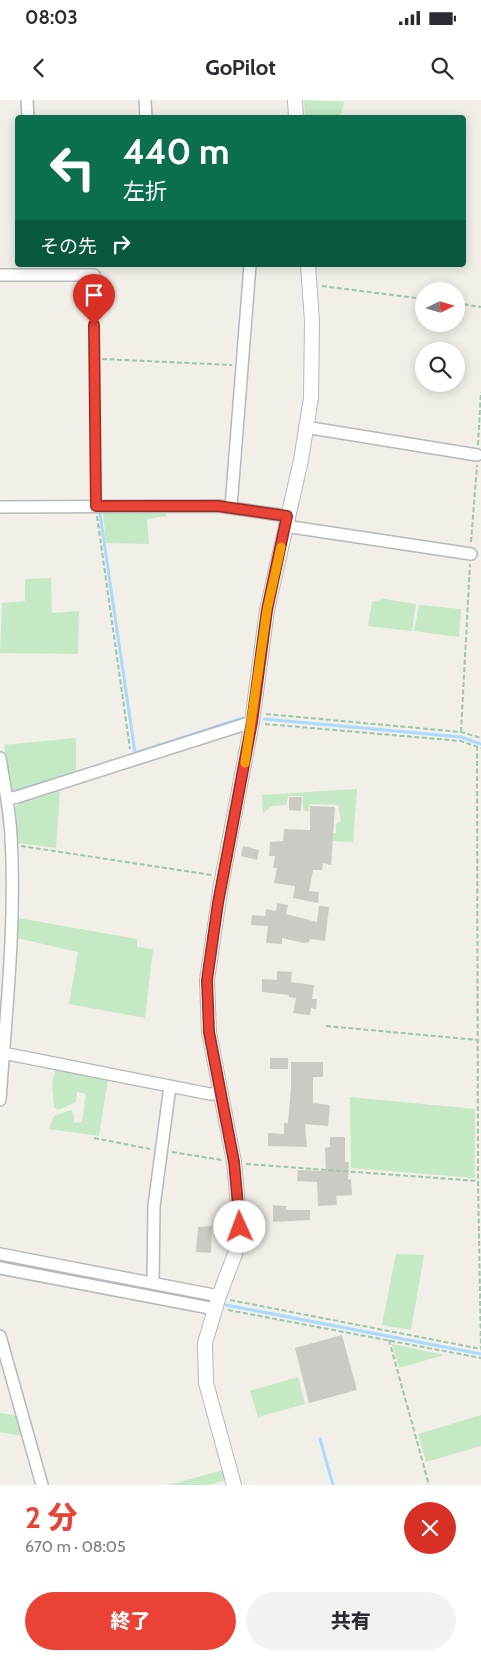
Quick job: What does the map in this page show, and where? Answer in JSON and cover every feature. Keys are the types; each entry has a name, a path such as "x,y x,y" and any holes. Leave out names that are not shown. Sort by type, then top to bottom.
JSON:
{"street":[{"path":"27,100 28,115"},
{"path":"145,100 146,115"},
{"path":"295,100 296,115"},
{"path":"232,507 250,267"},
{"path":"234,1485 206,1383 205,1343 235,1254 240,1227 234,1162 209,1032 207,980 212,938 223,877 258,720 267,610 301,460 311,398 312,321 308,267"},
{"path":"0,275 40,270 94,275"},
{"path":"305,427 477,455"},
{"path":"0,507 232,507 286,521 471,554"},
{"path":"7,799 258,720"},
{"path":"0,758 7,799 11,845 5,976 4,1053 0,1100"},
{"path":"4,1053 210,1094 221,1093"},
{"path":"153,1283 154,1206 170,1086"},
{"path":"0,1254 153,1283 220,1303"},
{"path":"0,1268 220,1303"},
{"path":"0,1336 42,1485"}],"lane":[{"path":"94,275 96,506"}],"path":[{"path":"316,285 415,298"},
{"path":"465,304 481,307"},
{"path":"94,358 244,365"},
{"path":"96,506 132,760"},
{"path":"258,720 461,732 481,738"},
{"path":"258,720 461,741 481,748"},
{"path":"220,1303 481,1348 478,1181 477,746"},
{"path":"11,845 223,877"},
{"path":"326,1026 478,1040"},
{"path":"241,1163 478,1181"},
{"path":"220,1303 481,1358"},
{"path":"389,1340 429,1485"}],"green space":[{"path":"304,100 344,102 341,115 305,115"},
{"path":"103,512 166,512 167,516 147,519 149,544 106,543"},
{"path":"51,578 52,613 79,611 78,654 0,653 2,603 25,601 25,579"},
{"path":"384,599 416,604 412,631 368,626 372,602"},
{"path":"419,605 461,609 459,637 414,631"},
{"path":"76,738 76,771 12,791 4,745"},
{"path":"357,789 353,842 314,840 314,834 336,833 336,824 341,821 338,805 310,804 308,812 303,810 303,796 288,796 286,805 272,806 263,813 262,795"},
{"path":"60,791 56,848 17,843 14,810 17,804"},
{"path":"18,918 137,939 137,947 153,949 145,1018 69,1004 78,952 17,938"},
{"path":"56,1068 108,1079 99,1136 49,1129 54,1116 71,1110 74,1115 74,1123 82,1122 86,1094 77,1092 76,1102 58,1110 54,1107 52,1083"},
{"path":"350,1097 475,1109 475,1178 351,1168"},
{"path":"396,1254 424,1255 411,1330 382,1325"},
{"path":"392,1344 444,1355 399,1368"},
{"path":"298,1377 305,1404 258,1417 250,1391"},
{"path":"0,1413 16,1415 21,1436 0,1432"},
{"path":"481,1415 481,1446 426,1462 418,1434"},
{"path":"223,1470 225,1480 209,1485 169,1485"}],"building":[{"path":"289,797 302,797 301,811 289,810"},
{"path":"310,806 335,807 331,865 323,863 322,870 313,870 309,891 319,892 318,903 293,898 295,886 274,883 277,868 273,868 275,856 269,856 270,842 283,841 284,829 310,830"},
{"path":"243,846 259,850 257,860 241,856"},
{"path":"277,903 288,905 286,914 317,922 319,906 329,907 325,941 310,939 309,942 304,943 282,938 282,944 266,943 268,926 251,925 252,915 265,916 266,909 276,911"},
{"path":"277,971 292,972 291,982 314,985 312,999 317,999 316,1009 311,1008 310,1015 293,1013 296,998 289,997 289,995 262,992 262,979 277,980"},
{"path":"270,1058 288,1058 288,1069 270,1069"},
{"path":"291,1062 323,1062 323,1077 313,1077 313,1103 330,1105 328,1126 305,1124 307,1147 268,1146 268,1133 284,1134 284,1123 288,1123"},
{"path":"330,1137 345,1137 345,1162 349,1162 348,1180 351,1179 352,1195 336,1196 337,1205 318,1206 317,1182 297,1181 298,1170 326,1171 325,1148 330,1147"},
{"path":"273,1205 286,1206 286,1210 310,1210 310,1220 273,1222"},
{"path":"212,1226 211,1253 196,1252 198,1227"},
{"path":"342,1335 357,1390 309,1403 295,1348"}],"waterway":[{"path":"100,514 135,753 243,718"},
{"path":"264,719 461,737 481,744"},
{"path":"12,792 52,780"},
{"path":"226,1305 481,1354"},
{"path":"320,1439 333,1485"}],"slow traffic":[{"path":"245,763 267,610 281,547"}],"route":[{"path":"94,325 96,506 218,506 287,516 267,610 252,722 208,964 207,1007 209,1032 234,1162 240,1227"}]}
